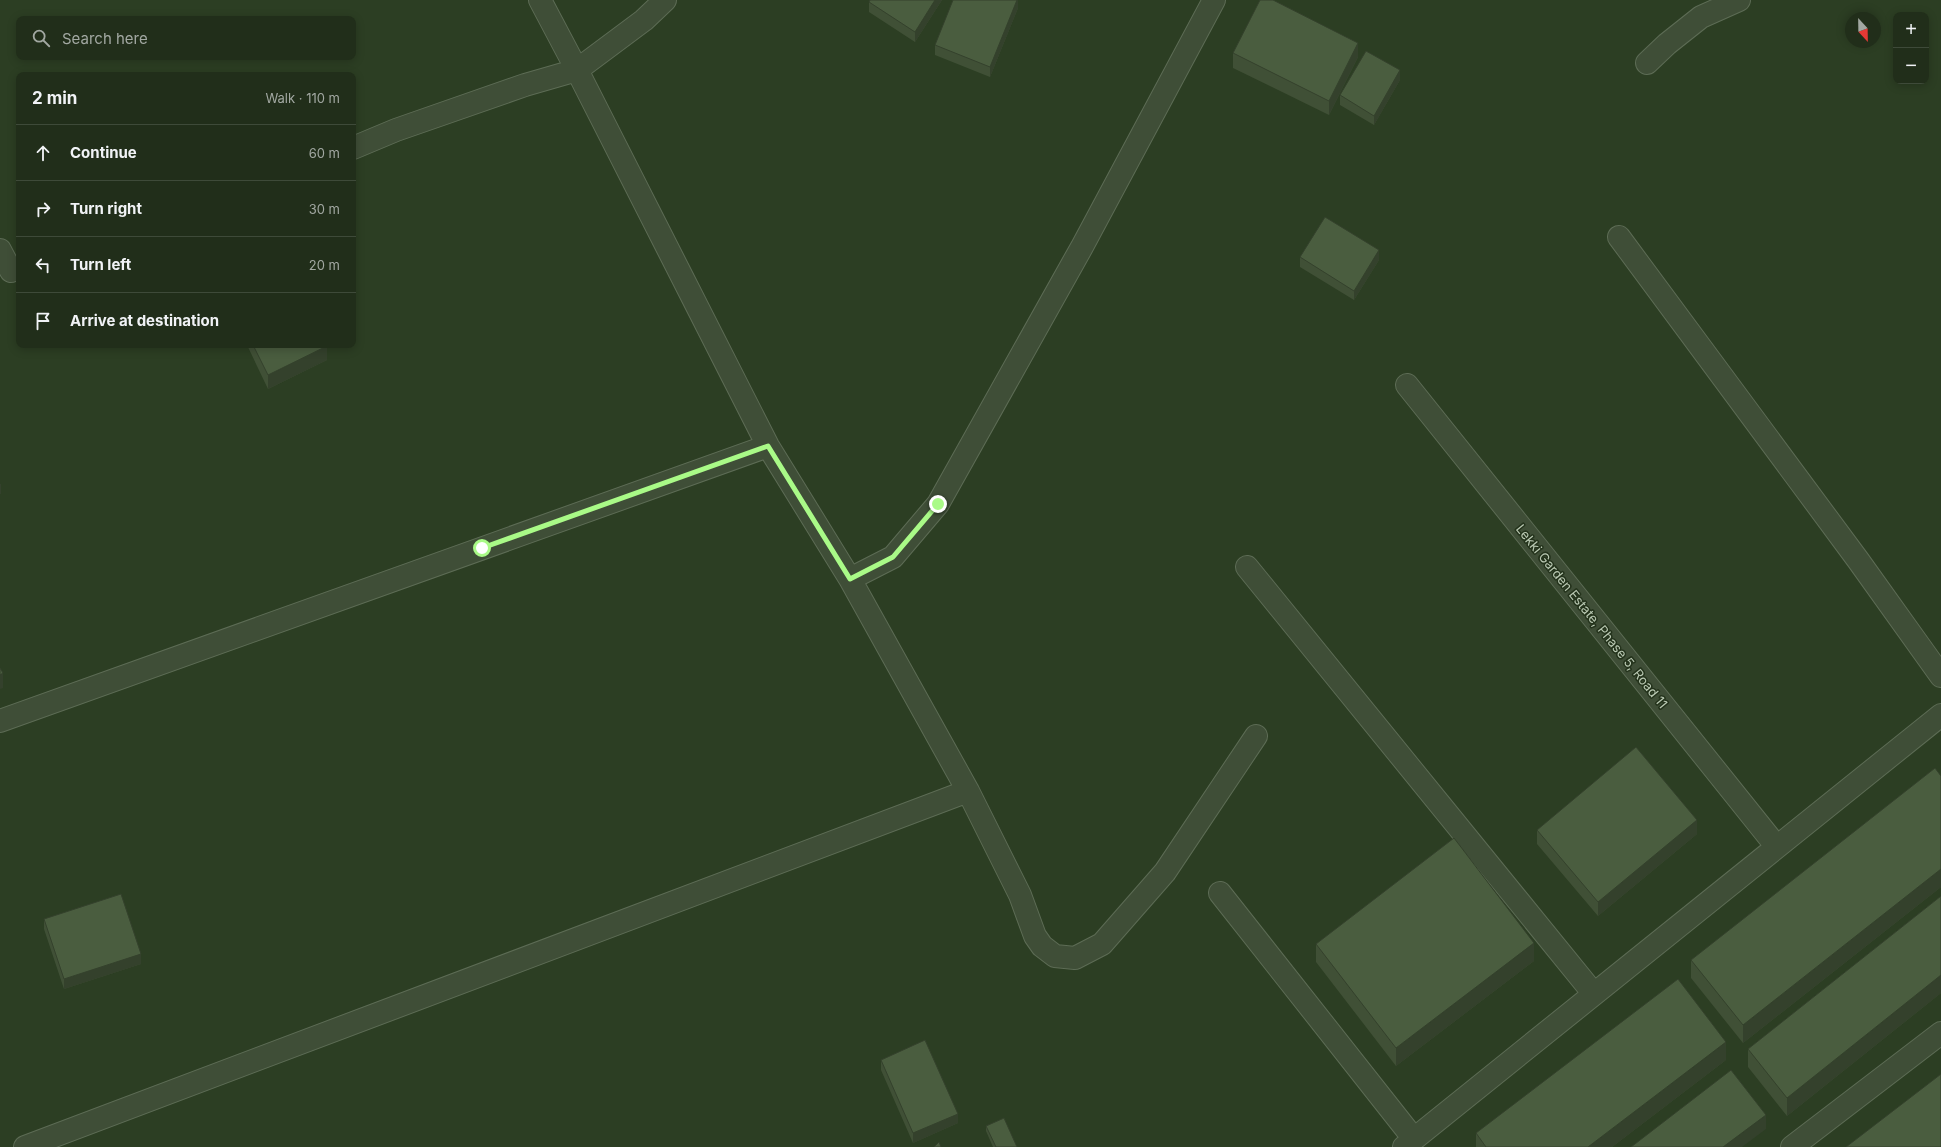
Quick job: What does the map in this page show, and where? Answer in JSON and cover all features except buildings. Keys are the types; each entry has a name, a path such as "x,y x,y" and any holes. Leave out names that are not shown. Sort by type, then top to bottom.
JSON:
{"street":[{"path":"540,0 578,70 768,446 850,579 968,791 1020,895 1035,936 1042,946 1055,956 1075,958 1102,944 1165,872 1256,736"},
{"path":"356,147 396,130 524,85 578,70 644,20 665,0"},
{"path":"850,579 893,557 938,504 1083,245 1214,0"},
{"path":"1647,63 1667,44 1701,17 1739,0"},
{"path":"1619,238 1858,560 1941,676"},
{"path":"0,250 10,272"},
{"name":"Lekki Garden Estate, Phase 5, Road 11","path":"1407,385 1777,847"},
{"path":"0,721 768,446"},
{"path":"1248,567 1594,994"},
{"path":"1220,893 1409,1143 1941,715"},
{"path":"25,1147 968,791"},
{"path":"1792,1147 1941,1033"}],"route":[{"path":"482,548 768,446 850,579 893,557 938,504"}]}
